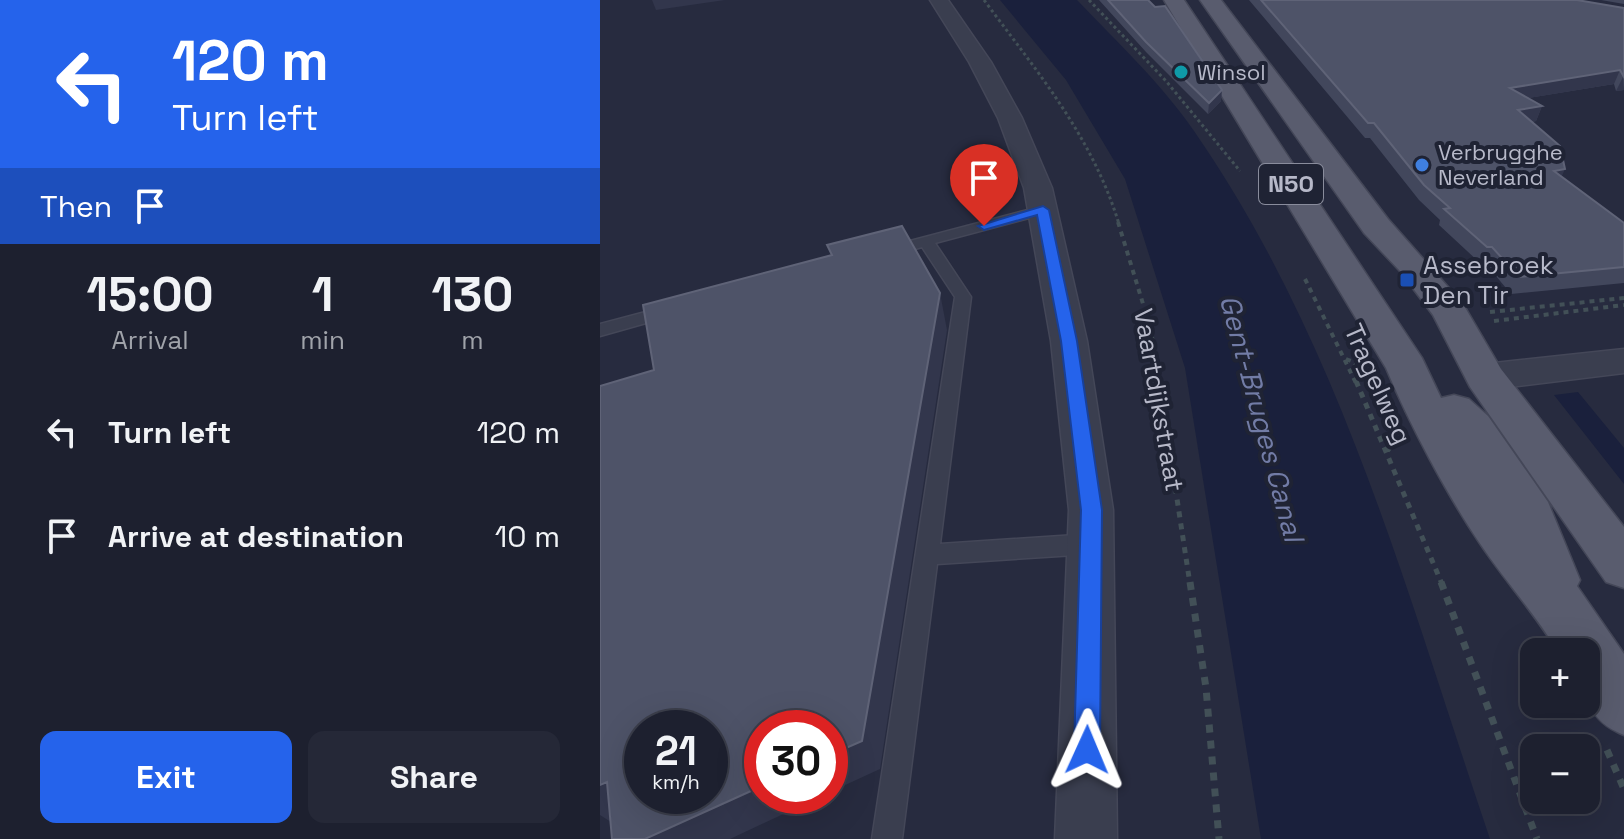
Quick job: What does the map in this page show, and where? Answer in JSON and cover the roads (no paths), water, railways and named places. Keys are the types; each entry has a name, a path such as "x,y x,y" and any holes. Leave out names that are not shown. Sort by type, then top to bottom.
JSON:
{"main road":[{"name":"N50","path":"1174,0 1389,378 1423,405 1496,527 1563,610 1624,706"},
{"name":"N50","path":"1210,0 1376,226 1385,268 1427,326 1485,377 1624,566"}],"street":[{"path":"939,0 980,62 1010,118 1038,188 1069,341 1091,510 1086,839"},
{"path":"1485,377 1624,361"}],"lane":[{"path":"896,250 1043,210"},
{"path":"887,839 963,297 926,242"},
{"path":"600,330 689,306"},
{"path":"927,555 1091,544"}],"water":[{"name":"Gent-Bruges Canal","path":"1000,0 1077,0 1181,113 1246,212 1291,297 1331,385 1366,474 1490,839 1261,839 1185,368 1125,179 1066,80"},
{"path":"1578,392 1624,448 1624,484 1554,395"}],"place":[{"name":"Winsol","path":"1181,72"},
{"name":"Verbrugghe Neverland","path":"1422,165"},
{"name":"Assebroek Den Tir","path":"1407,280"}]}
